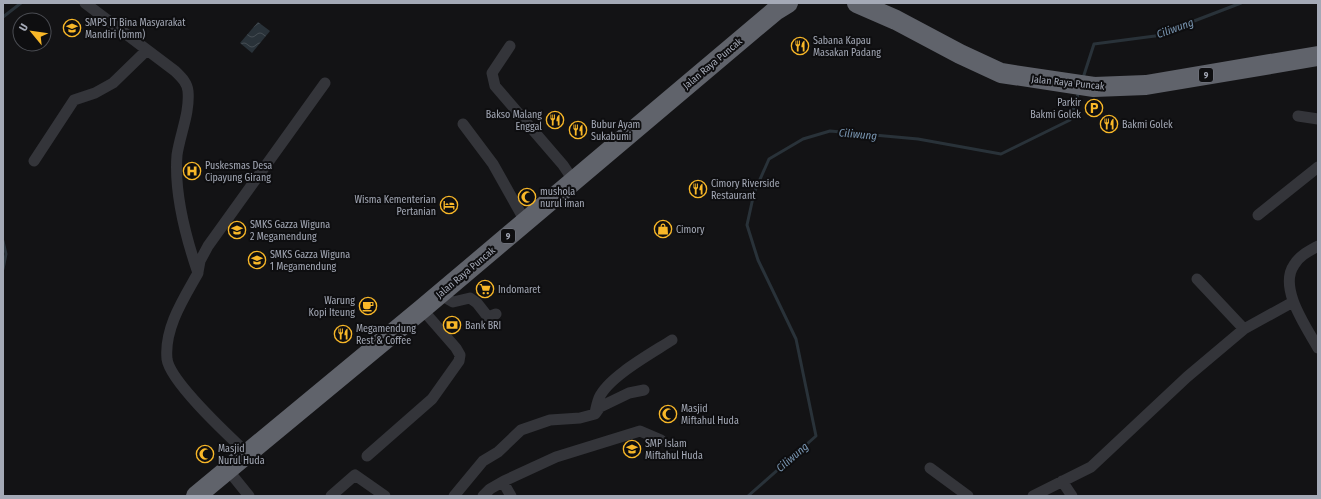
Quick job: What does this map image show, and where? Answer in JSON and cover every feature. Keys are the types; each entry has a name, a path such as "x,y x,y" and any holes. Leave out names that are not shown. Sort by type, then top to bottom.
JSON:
{"highway":[{"name":"Jalan Raya Puncak","path":"196,496 422,309 774,11 788,3"},
{"name":"Jalan Raya Puncak","path":"857,3 896,20 986,67 1001,73 1094,87 1146,85 1318,56"}],"street":[{"path":"85,3 185,80 188,90 188,105 177,155 178,178 185,229 198,273"},
{"path":"510,46 492,73 493,82 563,165 573,180"},
{"path":"34,161 74,100 95,93 113,83 147,50"},
{"path":"248,454 202,410 170,367 167,358 172,325 177,311 198,273 200,260 208,246 325,83"},
{"path":"1298,116 1318,119"},
{"path":"463,124 493,164 525,221"},
{"path":"1258,215 1318,167"},
{"path":"1318,246 1300,258 1291,269 1289,280 1293,302 1318,348"},
{"path":"1197,279 1244,329"},
{"path":"438,294 453,302 470,298 477,303 486,316 491,317 496,314"},
{"path":"1033,496 1091,467 1137,426 1187,377 1244,329 1293,302"},
{"path":"367,456 432,399 459,361 460,355 456,348 422,309"},
{"path":"594,414 600,397 614,380 630,366 672,340"},
{"path":"454,496 483,461 498,452 521,430 550,420 580,418 594,414 600,407 629,393 644,390"},
{"path":"483,496 490,489 540,465 548,459 640,431 661,440"},
{"path":"930,468 968,496"},
{"path":"228,470 249,496"},
{"path":"331,496 355,475 385,496"},
{"path":"1062,481 1072,496"},
{"path":"503,482 511,496"}],"water":[{"path":"258,22 270,31 252,53 240,43"}],"waterway":[{"path":"3,17 21,3"},
{"name":"Ciliwung","path":"1083,78 1094,44 1155,36 1241,3"},
{"name":"Ciliwung","path":"748,496 816,436 796,339 758,260 747,225 754,193 769,159 803,139 830,131 918,139 1001,154 1070,120 1079,91"},
{"path":"3,241 6,254 3,269"}],"place":[{"name":"SMPS IT Bina Masyarakat Mandiri (bmm)","path":"72,28"},
{"name":"Sabana Kapau Masakan Padang","path":"800,46"},
{"name":"Parkir Bakmi Golek","path":"1094,108"},
{"name":"Bakso Malang Enggal","path":"555,120"},
{"name":"Bakmi Golek","path":"1109,124"},
{"name":"Bubur Ayam Sukabumi","path":"578,130"},
{"name":"Puskesmas Desa Cipayung Girang","path":"192,171"},
{"name":"Cimory Riverside Restaurant","path":"698,189"},
{"name":"mushola nurul iman","path":"527,197"},
{"name":"Wisma Kementerian Pertanian","path":"449,205"},
{"name":"Cimory","path":"663,229"},
{"name":"SMKS Gazza Wiguna 2 Megamendung","path":"237,230"},
{"name":"SMKS Gazza Wiguna 1 Megamendung","path":"257,260"},
{"name":"Indomaret","path":"485,289"},
{"name":"Warung Kopi Iteung","path":"368,306"},
{"name":"Bank BRI","path":"452,325"},
{"name":"Megamendung Rest & Coffee","path":"343,334"},
{"name":"Masjid Miftahul Huda","path":"668,414"},
{"name":"SMP Islam Miftahul Huda","path":"632,449"},
{"name":"Masjid Nurul Huda","path":"205,454"}]}
